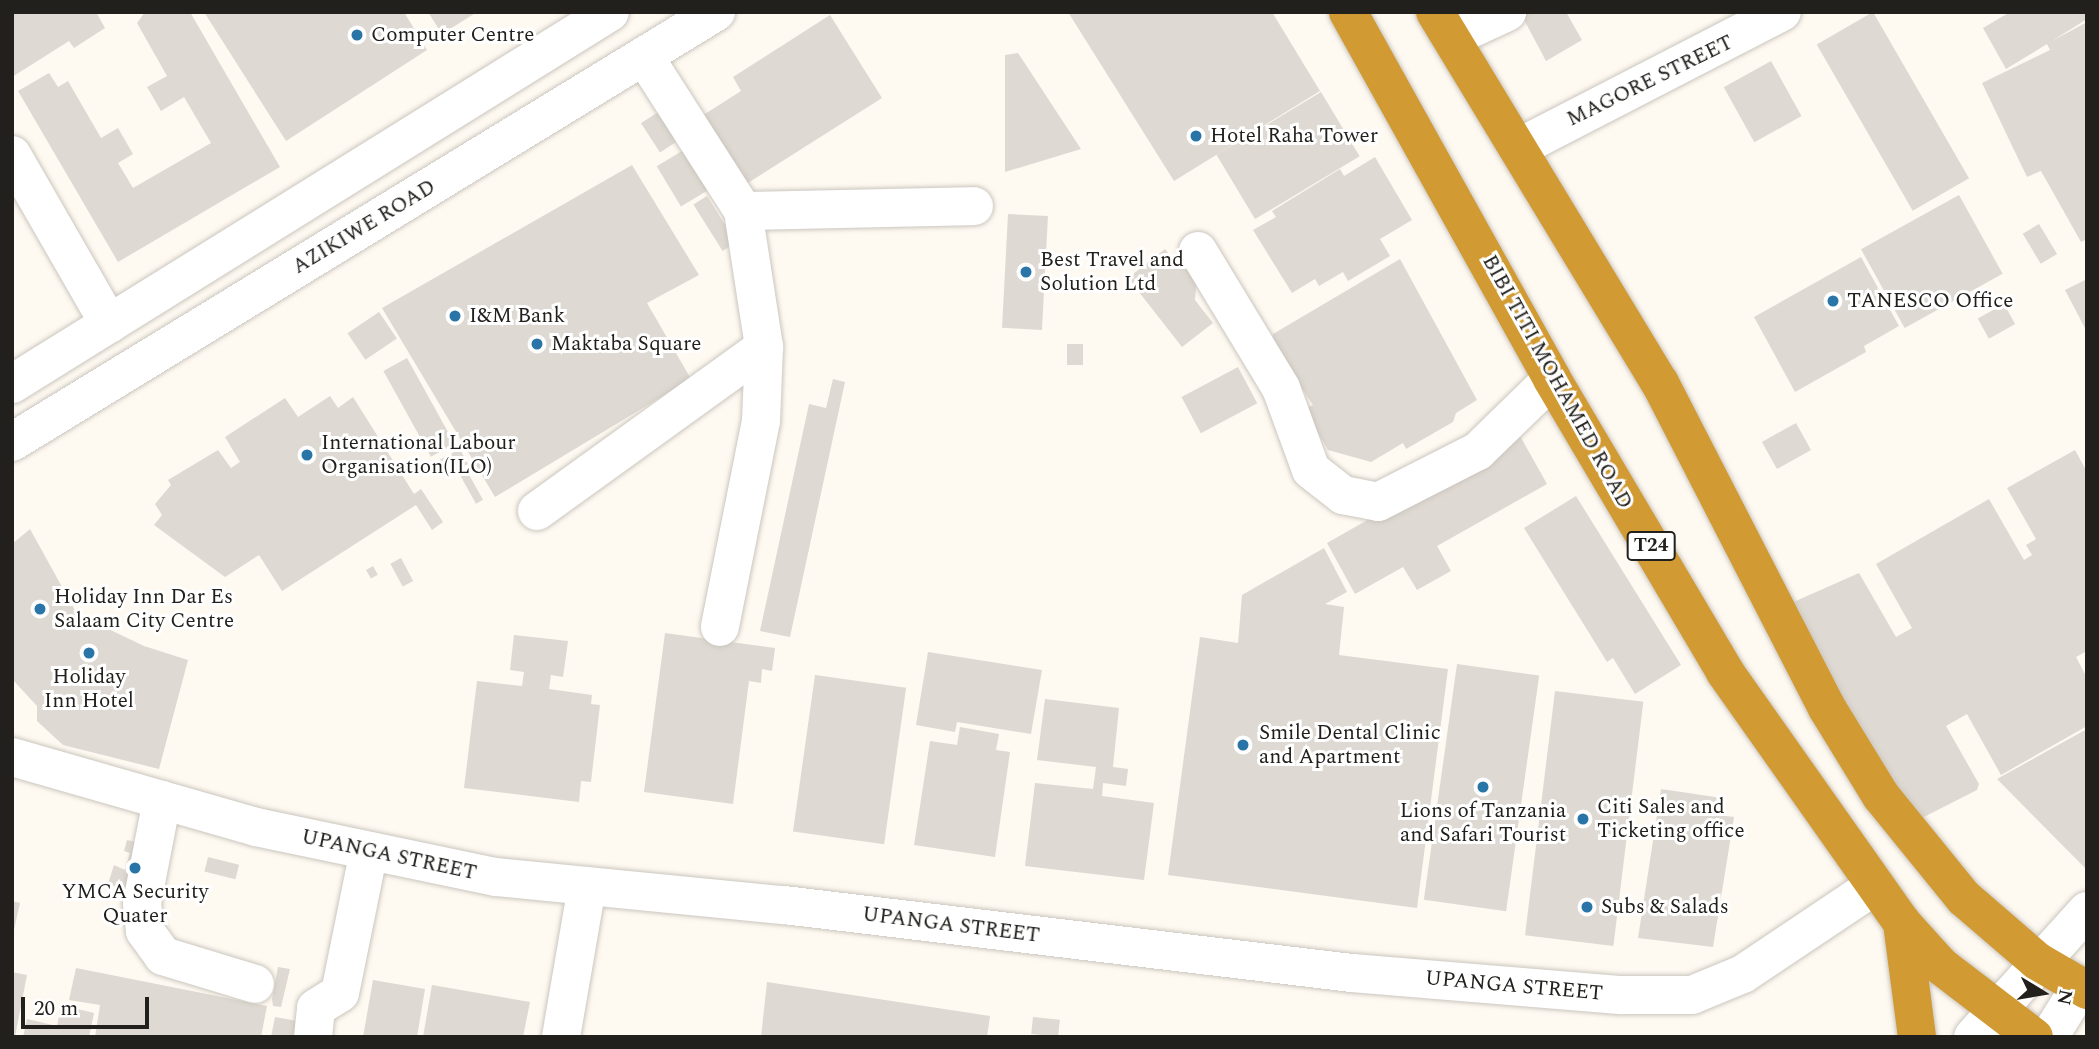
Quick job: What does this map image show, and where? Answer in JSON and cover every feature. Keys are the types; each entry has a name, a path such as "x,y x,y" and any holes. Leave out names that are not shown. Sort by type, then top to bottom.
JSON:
{"highway":[{"name":"BIBI TITI MOHAMED ROAD","path":"1348,12 1552,379 1725,672 1873,887 1902,923 1941,966 2015,1030"},
{"path":"1443,25 1660,383 1820,696 1881,796 1964,898 2038,961 2083,989"},
{"path":"1902,923 1917,1037"}],"street":[{"path":"12,384 610,12"},
{"name":"AZIKIWE ROAD","path":"12,442 716,12"},
{"path":"1443,25 1507,12"},
{"name":"MAGORE STREET","path":"1518,148 1782,12"},
{"path":"644,56 743,211 764,348 761,421 720,627"},
{"path":"12,155 108,324"},
{"path":"743,211 974,206"},
{"path":"1198,251 1280,388 1311,470 1343,495 1378,502 1478,451 1552,379"},
{"path":"537,511 764,348"},
{"name":"UPANGA STREET","path":"12,757 256,827 496,877 1352,973 1622,995 1692,995 1743,974 1873,887"},
{"path":"162,800 142,903 145,930 163,956 255,984"},
{"path":"313,1037 316,1008 340,993 369,850"},
{"path":"561,1037 587,886"},
{"path":"2015,1030 2038,961 2058,946 2087,911"},
{"path":"2015,1030 2083,989"}],"building":[{"path":"12,12 96,12 105,28 74,48 69,41 12,77"},
{"path":"145,12 190,12 280,167 118,262 18,91 49,73 58,87 68,81 101,138 118,128 133,154 118,163 133,188 211,143 184,97 161,111 147,87 167,76 137,23"},
{"path":"204,12 404,12 427,50 286,141"},
{"path":"428,12 477,12 442,34"},
{"name":"Hotel Raha Tower","path":"1068,12 1272,12 1320,91 1174,181"},
{"path":"1529,12 1566,12 1582,40 1546,61 1522,16"},
{"path":"1873,12 1969,178 1913,211 1817,44"},
{"path":"2010,12 2087,12 2087,19 2052,41 2087,22 2087,239 2081,242 2041,171 2027,177 1982,83 2050,50 2047,44 2006,69 1983,28"},
{"path":"830,15 882,98 740,188 697,119 741,91 733,77"},
{"path":"1018,53 1081,149 1005,172 1005,55"},
{"path":"1771,61 1802,116 1754,142 1724,87"},
{"path":"1321,92 1360,156 1255,219 1216,155"},
{"path":"672,103 691,132 660,153 641,123"},
{"path":"697,142 721,182 681,206 657,166"},
{"path":"1375,157 1412,220 1380,239 1390,256 1348,281 1343,272 1319,286 1315,279 1292,293 1253,230 1276,217 1272,211 1340,169 1344,176"},
{"name":"Maktaba Square","path":"632,165 699,275 647,303 691,379 495,497 382,308"},
{"path":"1959,195 2003,274 1905,328 1861,249"},
{"path":"707,196 736,243 723,251 693,204"},
{"name":"Best Travel and Solution Ltd","path":"1008,214 1048,216 1042,330 1002,328"},
{"path":"2039,224 2057,254 2041,264 2023,234"},
{"path":"1165,249 1179,267 1186,262 1197,277 1195,300 1213,323 1182,347 1128,278"},
{"path":"1861,257 1899,326 1864,346 1866,352 1795,392 1754,317"},
{"path":"1400,259 1477,400 1456,413 1453,422 1406,449 1403,443 1371,462 1328,450 1304,409 1313,405 1272,344 1273,334"},
{"path":"2087,279 2087,332 2065,290"},
{"path":"2004,304 2015,324 1989,339 1978,319"},
{"path":"379,312 397,339 365,360 347,333"},
{"path":"1067,344 1083,344 1083,365 1067,365"},
{"path":"407,358 455,444 431,457 383,371"},
{"path":"1238,367 1257,403 1201,433 1181,397"},
{"path":"833,379 845,382 790,637 760,631 809,404 826,408"},
{"path":"330,396 338,408 353,397 414,494 421,489 443,522 432,530 416,505 282,591 259,555 225,577 154,525 162,515 155,504 171,485 168,480 218,450 231,468 240,462 225,437 285,398 298,417"},
{"path":"1796,423 1811,450 1777,469 1762,442"},
{"path":"1519,434 1547,484 1437,546 1451,571 1417,590 1403,567 1355,594 1327,543"},
{"path":"460,449 468,464 445,476 437,461"},
{"path":"2075,450 2087,472 2087,651 2076,657 2087,678 2087,726 2001,775 1967,714 1946,726 1979,784 1977,790 1914,822 1789,604 1859,573 1896,637 1912,628 1876,564 1989,499 2024,560 2032,555 2026,545 2036,539 2007,488"},
{"path":"467,471 483,500 476,504 460,475"},
{"path":"1576,496 1681,665 1635,694 1613,658 1607,662 1524,528"},
{"name":"Holiday Inn Hotel","path":"30,529 77,614 144,646 188,660 159,769 63,745 37,721 37,706 12,679 12,544"},
{"name":"Smile Dental Clinic and Apartment","path":"1324,548 1347,592 1325,604 1344,607 1339,655 1448,669 1417,908 1168,875 1200,637 1238,643 1242,595"},
{"path":"401,558 413,581 403,587 390,564"},
{"path":"373,566 378,575 371,579 366,570"},
{"path":"665,633 775,648 772,671 762,669 761,683 749,681 733,804 644,792"},
{"path":"514,635 568,641 563,677 551,675 549,689 592,695 591,704 600,705 591,782 581,781 579,802 464,788 477,681 522,686 524,672 510,670"},
{"path":"928,652 1042,670 1031,734 957,722 955,732 916,725"},
{"name":"Lions of Tanzania and Safari Tourist","path":"1457,664 1539,676 1506,911 1424,900"},
{"path":"815,675 906,688 884,844 793,831"},
{"name":"Citi Sales and Ticketing office","path":"1555,691 1643,702 1613,946 1525,935"},
{"path":"1045,699 1119,708 1113,767 1128,769 1126,786 1103,783 1102,796 1154,803 1144,880 1025,866 1035,783 1093,789 1096,767 1037,760"},
{"path":"960,727 999,734 996,750 1010,752 995,857 914,845 930,741 957,745"},
{"path":"2087,729 2087,870 1997,779"},
{"path":"1661,789 1722,798 1719,815 1734,817 1713,947 1638,938"},
{"name":"YMCA Security Quater","path":"127,840 149,845 137,893 108,884 114,865 125,870 130,853 124,851"},
{"path":"208,857 239,865 235,879 204,872"},
{"path":"12,901 20,903 13,934 12,934"},
{"path":"278,967 290,969 281,1007 273,1006 272,999"},
{"path":"76,968 267,1006 261,1037 95,1037 100,1005 69,1000"},
{"path":"12,972 27,975 15,1037 12,1037"},
{"path":"373,980 425,989 417,1037 363,1037"},
{"path":"767,982 990,1016 987,1037 761,1037"},
{"path":"432,985 530,1002 523,1037 423,1037"},
{"path":"61,1005 94,1013 89,1037 23,1037 27,1019 57,1026"},
{"path":"275,1017 303,1022 301,1037 271,1037"},
{"path":"1033,1017 1060,1020 1058,1037 1031,1034"}],"place":[{"name":"Computer Centre","path":"357,35"},
{"name":"Hotel Raha Tower","path":"1196,136"},
{"name":"Best Travel and Solution Ltd","path":"1026,272"},
{"name":"TANESCO Office","path":"1833,301"},
{"name":"I&M Bank","path":"455,316"},
{"name":"Maktaba Square","path":"537,344"},
{"name":"International Labour Organisation(ILO)","path":"307,455"},
{"name":"Holiday Inn Dar Es Salaam City Centre","path":"40,609"},
{"name":"Holiday Inn Hotel","path":"89,653"},
{"name":"Smile Dental Clinic and Apartment","path":"1243,745"},
{"name":"Lions of Tanzania and Safari Tourist","path":"1483,787"},
{"name":"Citi Sales and Ticketing office","path":"1583,819"},
{"name":"YMCA Security Quater","path":"135,868"},
{"name":"Subs & Salads","path":"1587,907"}]}
